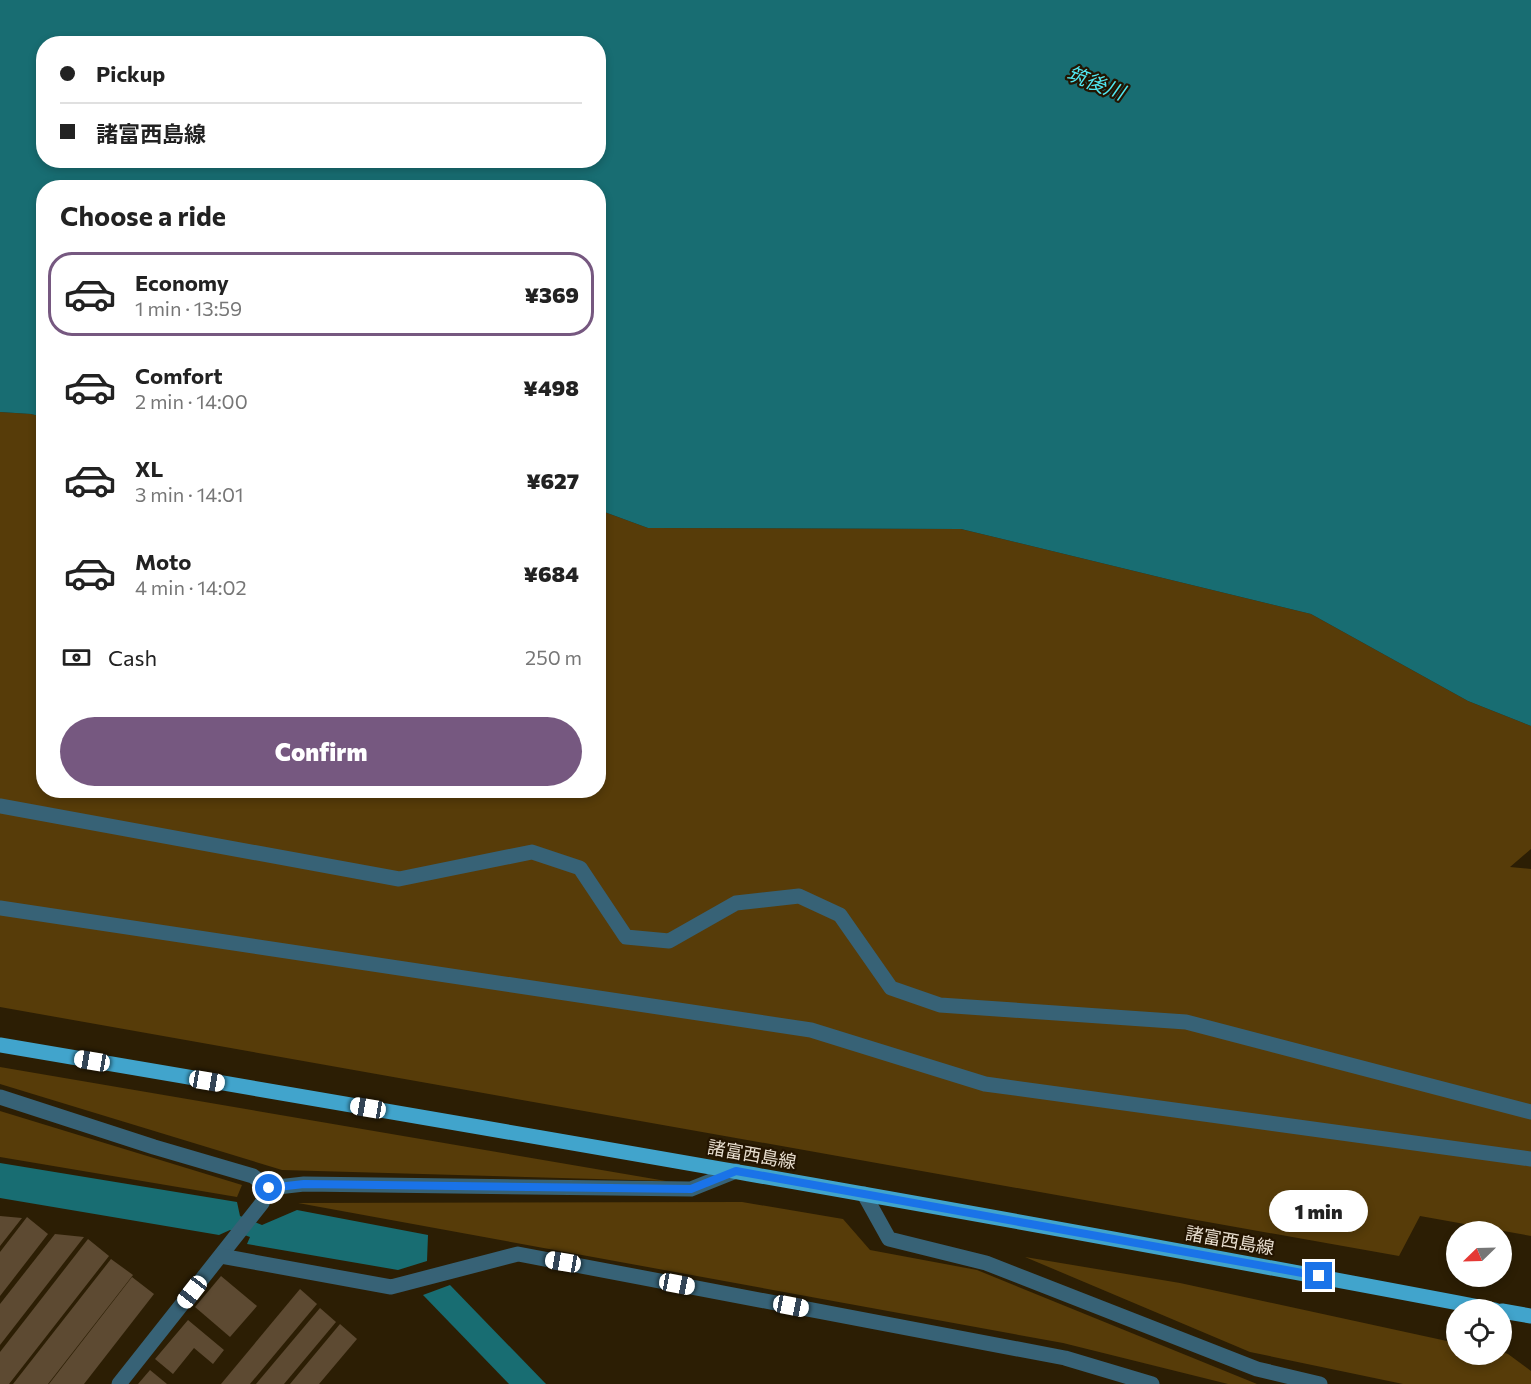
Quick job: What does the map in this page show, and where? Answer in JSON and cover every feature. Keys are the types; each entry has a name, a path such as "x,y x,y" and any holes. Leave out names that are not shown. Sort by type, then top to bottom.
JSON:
{"main road":[{"name":"諸富西島線","path":"0,1046 736,1171 1446,1301"},
{"path":"1512,1313 1531,1316"}],"street":[{"path":"0,806 399,879 532,852 580,868 626,937 669,941 736,903 799,896 840,915 891,988 940,1005 1186,1022 1531,1112"},
{"path":"0,908 811,1030 985,1084 1531,1159"},
{"path":"0,1097 154,1147 253,1176 269,1188 304,1184 691,1189 736,1171"},
{"path":"119,1384 262,1203 269,1188"},
{"path":"864,1194 889,1239 986,1263 1257,1369 1320,1384"},
{"path":"221,1256 391,1287 518,1254 1065,1358 1152,1384"}],"shaded area":[{"path":"0,412 36,415 36,798 606,798 606,513 648,528 961,529 1311,614 1468,701 1531,726 1531,849 1510,867 1531,869 1531,1236 1512,1233 1512,1221 1448,1221 1420,1216 1399,1256 0,1007"},
{"path":"0,1067 666,1181 282,1170 0,1084"},
{"path":"0,1111 242,1185 237,1197 0,1157"},
{"path":"742,1202 843,1219 870,1250 977,1270 1257,1384 1228,1384 1063,1343 298,1203"},
{"path":"1025,1257 1180,1283 1446,1341 1446,1365 1512,1365 1512,1357 1531,1371 1531,1384 1403,1384 1250,1352"}],"water":[{"name":"筑後川","path":"0,0 1531,0 1531,726 1468,701 1311,614 961,529 648,528 606,513 606,180 36,180 36,415 0,412"},
{"path":"0,1163 237,1202 240,1216 262,1225 297,1210 428,1235 427,1261 398,1270 247,1244 250,1237 230,1230 219,1235 0,1198"},
{"path":"450,1285 546,1384 509,1384 423,1295"}],"building":[{"path":"0,1216 22,1218 0,1246"},
{"path":"27,1217 48,1234 0,1296 0,1252"},
{"path":"55,1234 84,1237 0,1345 0,1304"},
{"path":"88,1239 109,1256 9,1384 0,1384 0,1352"},
{"path":"111,1259 133,1275 48,1384 13,1384"},
{"path":"221,1276 257,1306 230,1337 195,1307"},
{"path":"132,1277 154,1294 84,1384 49,1384"},
{"path":"300,1289 317,1304 250,1384 221,1384"},
{"path":"320,1308 336,1322 284,1384 256,1384"},
{"path":"188,1320 224,1350 213,1364 194,1348 173,1374 155,1359"},
{"path":"340,1324 357,1339 319,1384 290,1384"},
{"path":"150,1370 167,1384 138,1384"}],"route":[{"path":"269,1188 304,1184 691,1189 736,1171 1319,1276"}]}
